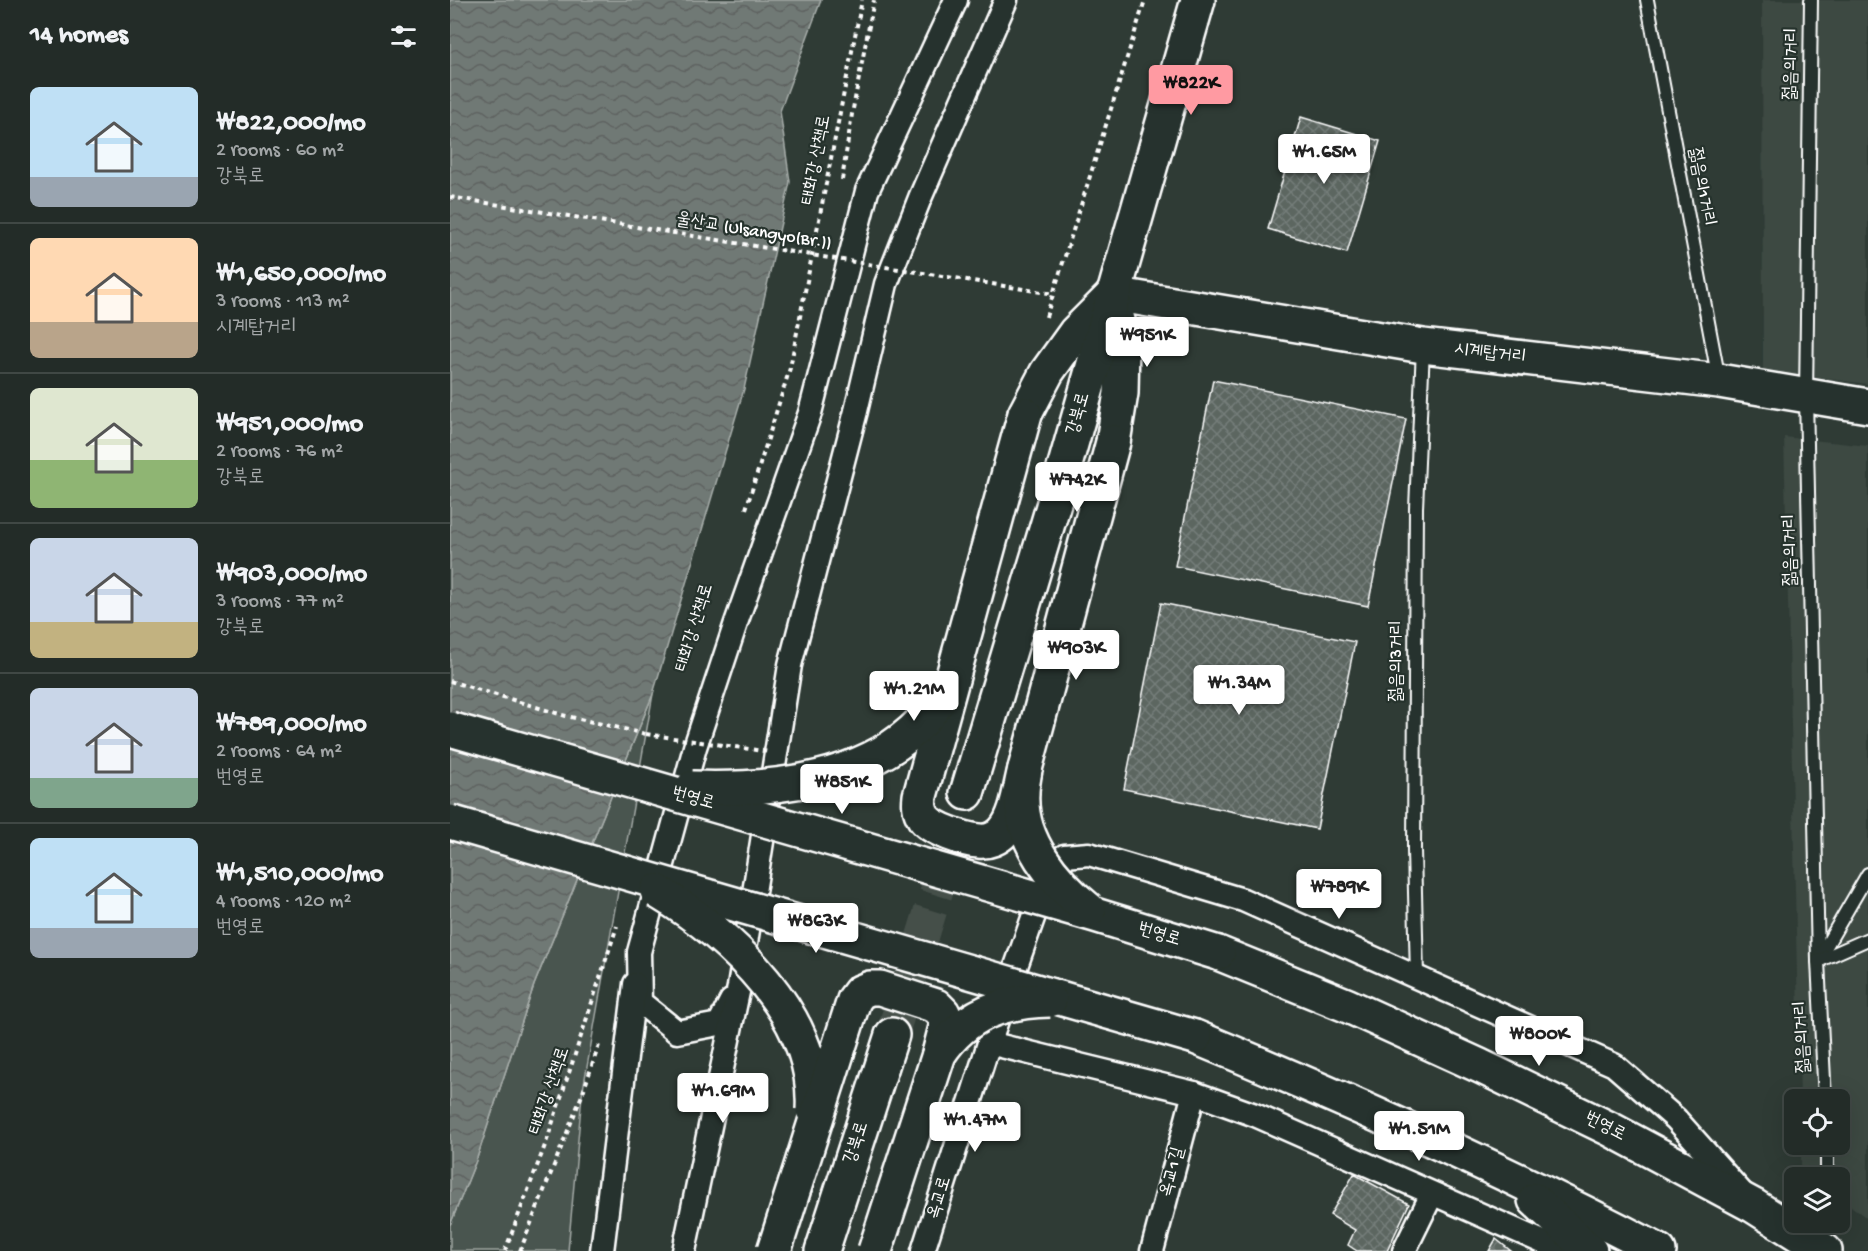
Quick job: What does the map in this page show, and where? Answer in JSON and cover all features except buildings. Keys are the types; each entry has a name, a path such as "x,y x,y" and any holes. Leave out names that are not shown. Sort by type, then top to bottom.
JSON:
{"main road":[{"name":"강북로","path":"967,793 1057,493 1198,0"},
{"name":"시계탑거리","path":"1113,294 1423,346 1719,381 1868,406"},
{"path":"1113,294 1122,342 1121,393 1113,442 1010,820 1003,832 991,840 980,842 936,828 925,820 919,809 920,796 1025,414 1047,372 1075,333 1113,294"},
{"path":"652,787 704,789 789,783 821,777 849,768 877,757 901,740 924,719 953,677"},
{"name":"번영로","path":"450,729 1095,915 1218,953 1346,1005 1480,1066 1612,1130 1820,1244"},
{"path":"1025,770 1022,794 1031,838 1043,861 1057,880 1071,896 1095,915"},
{"path":"450,822 1196,1036 1309,1084 1502,1172 1659,1251"},
{"path":"628,873 701,921 751,967 771,989 787,1012 801,1041 811,1071 814,1100 812,1131"},
{"path":"774,1251 854,1000 860,992 870,988 880,988 936,1006 943,1013 946,1023 939,1054 875,1251"},
{"path":"939,1054 949,1039 967,1022 992,1009 1025,1000 1070,1000"},
{"name":"강북로","path":"822,1251 892,1035"},
{"path":"1502,1172 1590,1251"}],"street":[{"path":"602,1251 639,952 695,747 736,622 810,413 867,191 956,0"},
{"path":"684,1251 739,987 790,665 886,284 920,198 1006,0"},
{"name":"옥교로","path":"923,1251 989,1043 1051,867 1064,856 1089,854 1243,900 1614,1065 1676,1119 1754,1206"},
{"path":"639,952 640,1002 677,1032 719,1024 739,987"},
{"path":"668,1251 739,987"},
{"path":"989,1043 1194,1093 1255,1115 1563,1251"},
{"name":"옥교1길","path":"1152,1251 1194,1093"},
{"path":"1404,1251 1431,1194"}],"lane":[{"name":"젊음의1거리","path":"1647,0 1719,381"},
{"name":"젊음의거리","path":"1811,0 1806,397 1818,961 1824,1089"},
{"name":"젊음의3거리","path":"1416,977 1414,850 1416,519 1423,346"},
{"path":"1818,961 1868,874"},
{"path":"1818,961 1868,939"}],"path":[{"name":"태화강 산책로","path":"744,515 790,368 862,0"},
{"name":"울산교 (Ulsangyo(Br.))","path":"450,197 1054,294 1145,0"},
{"path":"450,681 566,716 646,734 781,754"},
{"path":"674,741 678,729"},
{"name":"태화강 산책로","path":"504,1251 548,1140 618,921"}],"shaded area":[{"path":"1762,0 1868,0 1868,384 1763,371"},
{"path":"1784,437 1868,446 1868,1219 1850,1205 1850,1167 1801,1167 1801,1155 1850,1155 1850,1089 1800,1089"},
{"path":"653,694 582,1095 568,1251 450,1251 450,1225 477,1158 534,985"}],"water":[{"path":"450,0 821,0 780,111 790,182 744,389 653,694 534,985 477,1158 450,1225"}],"tunnel":[{"path":"892,1035 967,793"}]}
